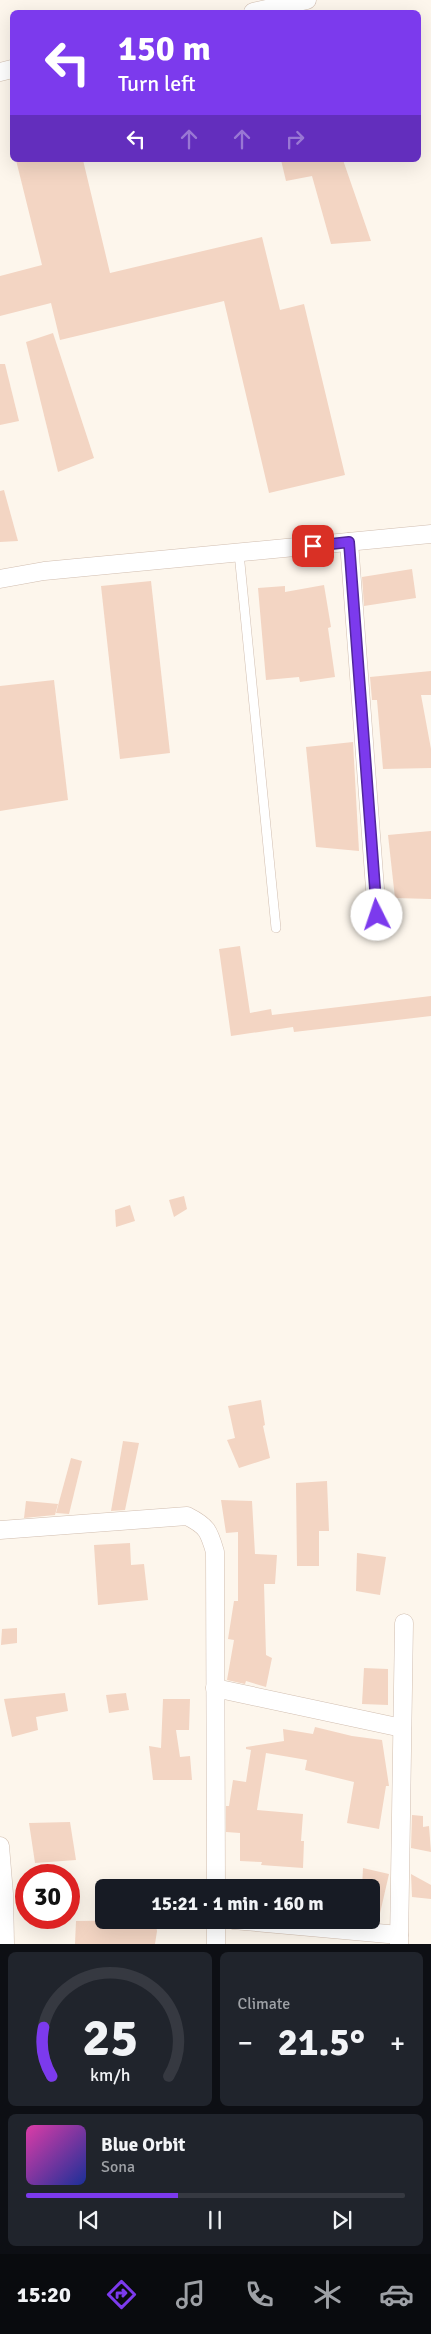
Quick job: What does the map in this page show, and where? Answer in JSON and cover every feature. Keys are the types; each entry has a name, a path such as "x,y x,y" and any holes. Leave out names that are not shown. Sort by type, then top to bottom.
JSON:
{"street":[{"path":"263,10 307,0"},
{"path":"0,579 44,571 431,534"},
{"path":"349,542 377,915"},
{"path":"0,1530 187,1516 200,1523 209,1531 215,1552 216,1879"},
{"path":"312,1929 399,1939 404,1623"},
{"path":"215,1688 402,1728"},
{"path":"0,1846 4,1894 5,1944"},
{"path":"216,1929 216,1944"}],"lane":[{"path":"239,552 276,928"}],"building":[{"path":"16,162 83,162 110,273 262,237 280,310 304,304 345,475 269,493 224,301 60,340 51,303 0,316 0,276 42,265"},
{"path":"281,162 344,162 371,241 331,244 312,176 286,181"},
{"path":"53,333 94,458 58,472 26,342"},
{"path":"0,364 5,364 19,421 0,425"},
{"path":"4,490 18,541 0,542 0,491"},
{"path":"412,569 416,598 364,606 362,577"},
{"path":"151,581 170,753 120,759 101,586"},
{"path":"324,585 331,627 328,628 335,677 300,682 299,677 266,680 258,588 285,586 285,592"},
{"path":"431,671 431,695 421,695 431,749 431,768 383,769 377,700 372,700 370,677"},
{"path":"54,680 68,800 0,811 0,686"},
{"path":"353,742 359,851 316,847 306,747"},
{"path":"431,831 431,899 395,898 388,835"},
{"path":"240,946 250,1013 271,1009 272,1015 431,996 431,1016 294,1032 293,1027 231,1036 219,949"},
{"path":"184,1196 187,1209 174,1217 169,1200"},
{"path":"130,1205 135,1221 116,1227 115,1210"},
{"path":"261,1400 265,1425 263,1426 270,1458 239,1468 227,1440 235,1438 228,1406"},
{"path":"123,1441 139,1443 125,1510 111,1511"},
{"path":"71,1458 82,1461 69,1514 56,1513"},
{"path":"327,1481 329,1531 319,1531 319,1566 297,1566 296,1483"},
{"path":"221,1500 252,1501 255,1554 277,1555 275,1584 264,1584 266,1655 272,1658 266,1687 246,1681 245,1684 227,1680 234,1640 228,1639 234,1601 238,1601 238,1532 226,1533"},
{"path":"26,1501 58,1504 55,1515 24,1518"},
{"path":"130,1543 131,1565 144,1564 148,1600 98,1605 94,1545"},
{"path":"357,1553 386,1557 380,1595 356,1591"},
{"path":"17,1628 17,1643 1,1645 2,1629"},
{"path":"364,1668 388,1669 388,1705 362,1704"},
{"path":"65,1693 68,1711 36,1717 38,1730 12,1737 4,1699"},
{"path":"126,1693 129,1710 109,1713 106,1695"},
{"path":"163,1699 190,1699 189,1730 176,1730 180,1757 190,1756 192,1780 153,1780 149,1746 161,1748"},
{"path":"315,1727 352,1736 382,1740 389,1786 386,1786 379,1829 347,1823 354,1782 305,1770 307,1760 266,1753 257,1810 303,1814 301,1841 304,1841 303,1868 261,1865 262,1862 240,1861 240,1833 226,1832 226,1806 229,1806 233,1780 246,1782 251,1750 246,1749 246,1747 284,1741 283,1729 313,1734"},
{"path":"412,1815 423,1816 423,1827 429,1826 431,1852 411,1848"},
{"path":"70,1822 76,1860 35,1863 29,1823"},
{"path":"363,1868 389,1874 380,1913 380,1879 362,1879"},
{"path":"411,1874 431,1885 431,1899 412,1897"},
{"path":"80,1921 95,1921 95,1929 157,1929 155,1944 75,1944 76,1929 80,1929"}],"route":[{"path":"313,546 349,542 377,915"}]}
